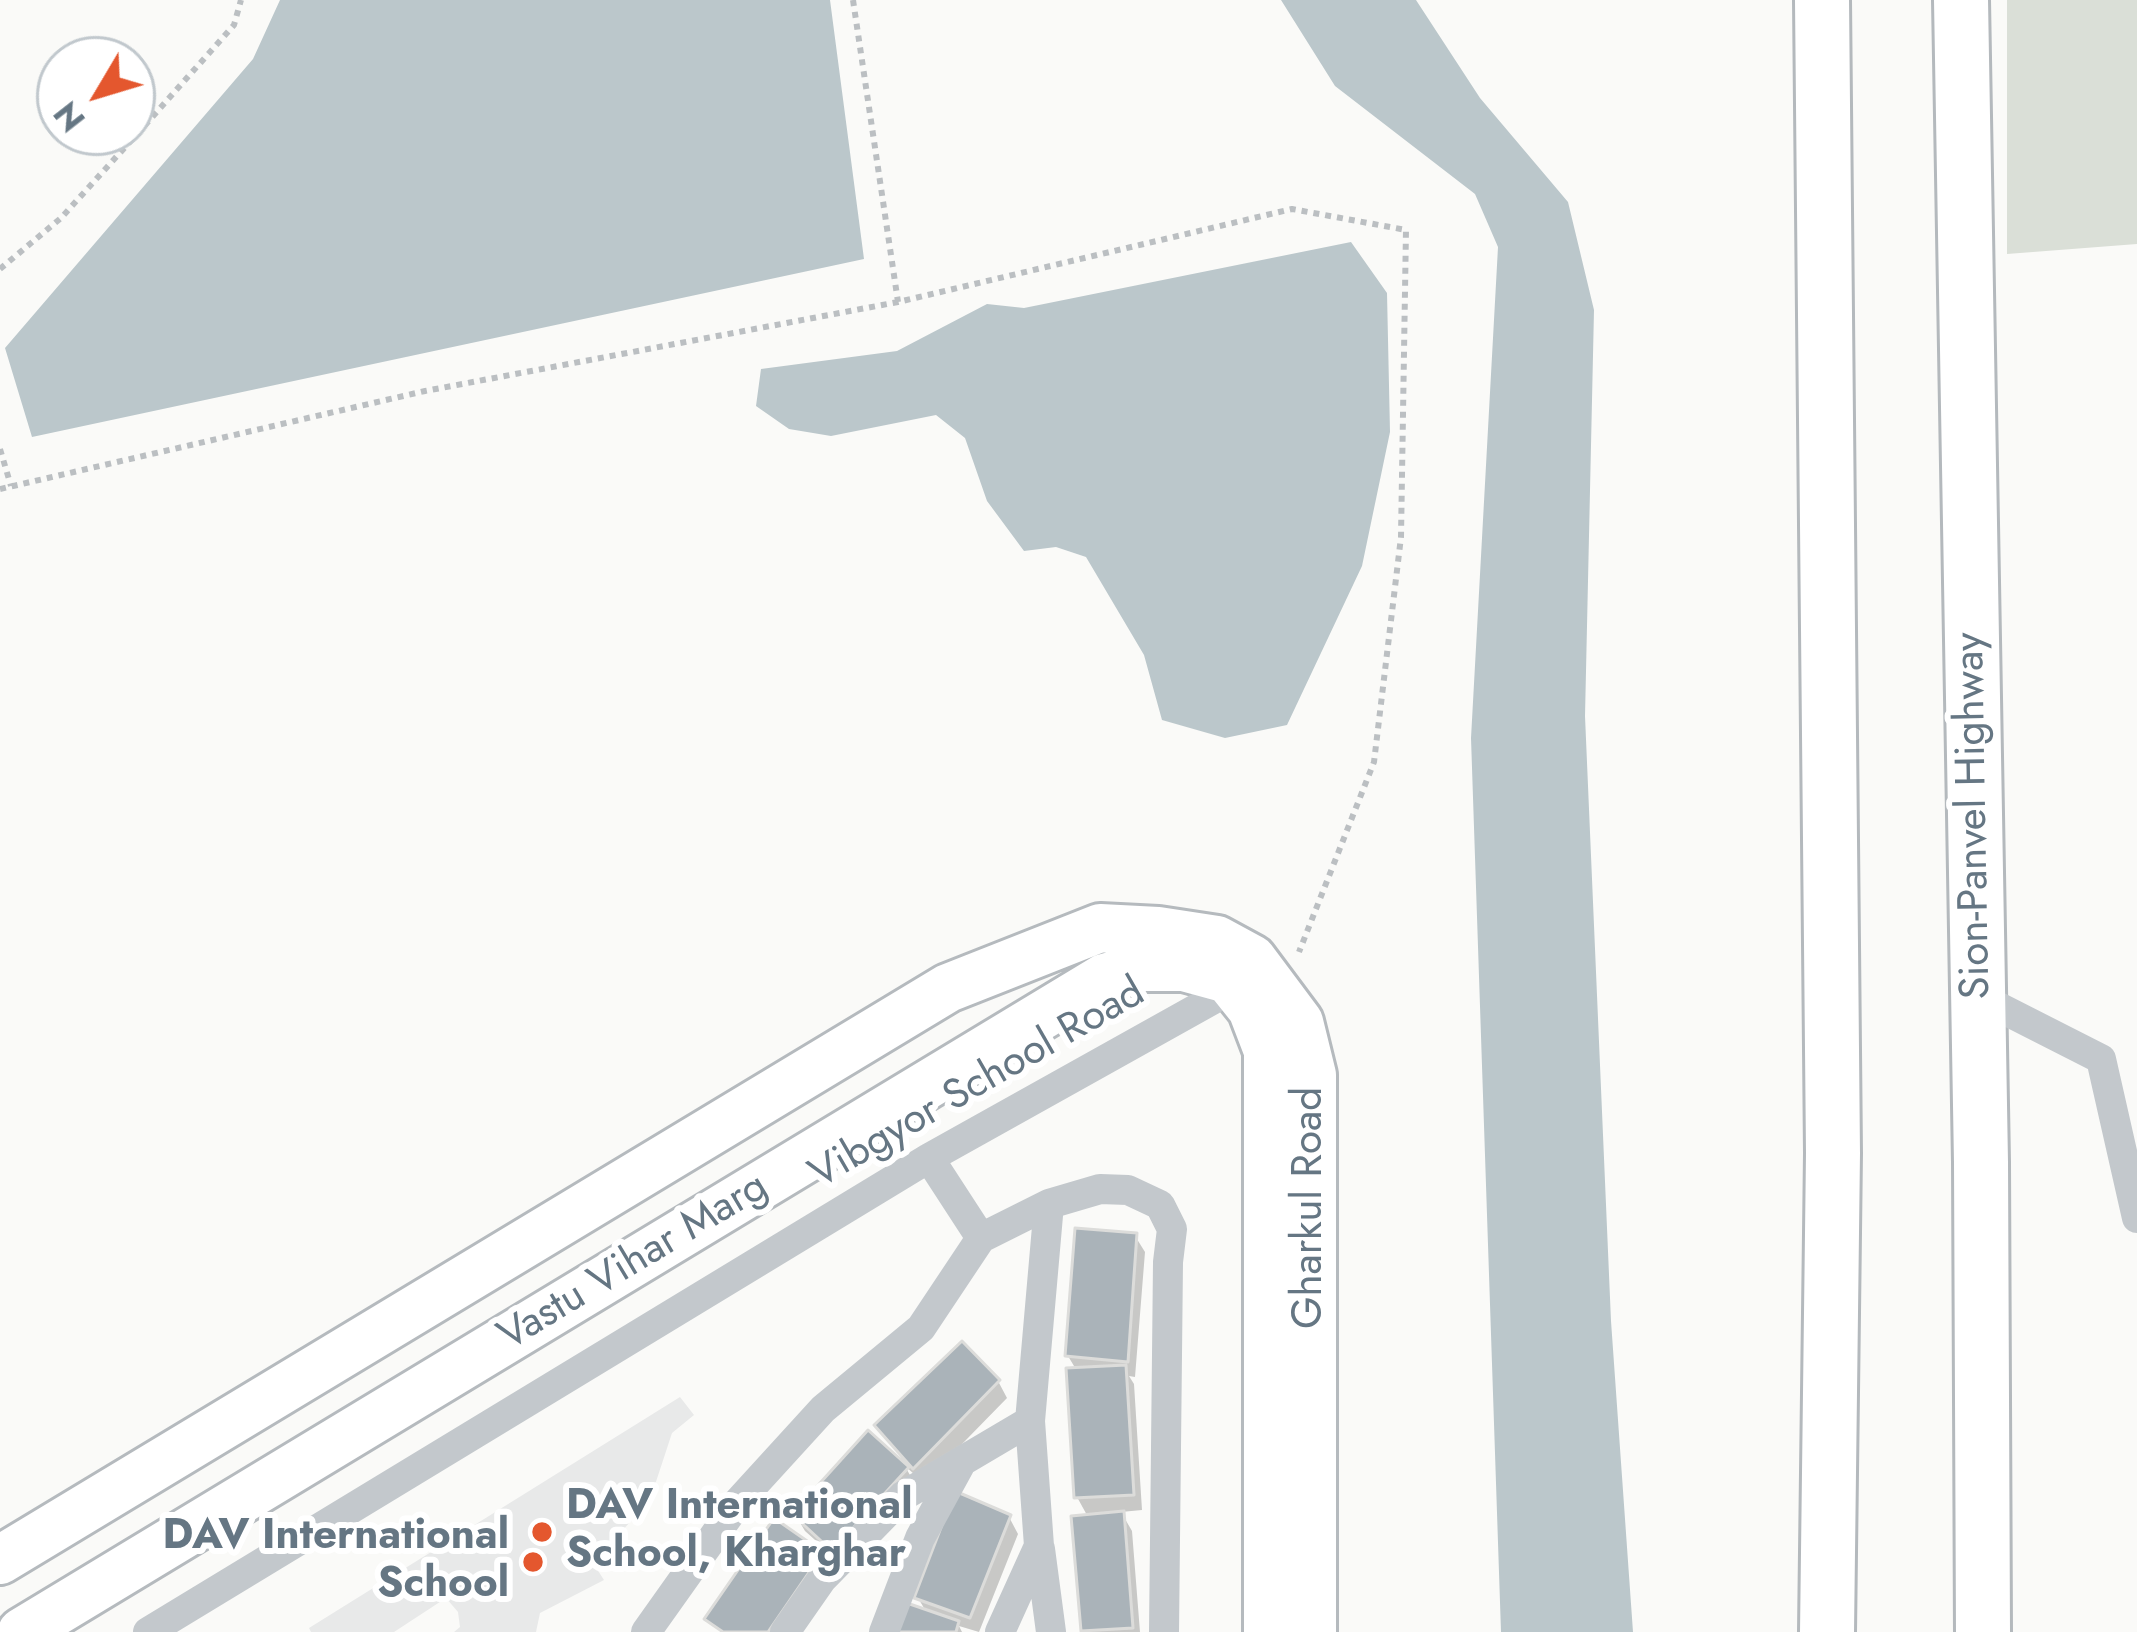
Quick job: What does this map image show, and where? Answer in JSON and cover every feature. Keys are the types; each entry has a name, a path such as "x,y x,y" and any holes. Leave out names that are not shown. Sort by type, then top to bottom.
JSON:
{"highway":[{"path":"1822,0 1833,1153 1827,1632"},
{"name":"Sion-Panvel Highway","path":"1961,0 1984,1632"}],"main road":[{"name":"Gharkul Road","path":"570,1216 949,988 1100,928 1177,932 1217,940 1252,959 1254,994 1268,1051 1268,1632"},
{"name":"Vastu Vihar Marg","path":"22,1632 1104,978 1143,967 1184,967 1254,994"},
{"name":"Gharkul Road","path":"1254,994 1299,1022 1312,1075 1312,1632"},
{"path":"0,1560 570,1216 609,1279"}],"street":[{"name":"Vibgyor School Road","path":"148,1632 929,1158 1212,1000 1254,994"},
{"path":"1978,997 2101,1058 2137,1218"},
{"path":"929,1158 981,1238"},
{"path":"646,1632 740,1501 824,1408 921,1328 981,1238 1049,1204 1100,1189 1128,1190 1160,1205 1172,1229 1164,1632"},
{"path":"1049,1204 1030,1421 1051,1632"},
{"path":"785,1632 822,1579 903,1496 1030,1421"},
{"path":"884,1632 920,1538 963,1460"},
{"path":"1000,1632 1039,1546"}],"path":[{"path":"0,269 61,218 234,26 241,0"},
{"path":"853,0 898,302"},
{"path":"0,489 425,391 898,302 1292,209 1406,230 1401,537 1374,762 1254,994"},
{"path":"0,449 10,487"}],"shaded area":[{"path":"280,0 830,0 864,259 32,437 5,348 253,59"},
{"path":"1281,0 1416,0 1480,98 1568,202 1594,310 1585,716 1611,1321 1633,1632 1501,1632 1471,738 1498,247 1475,194 1335,86"},
{"path":"2007,0 2137,0 2137,244 2007,254"},
{"path":"1351,242 1387,293 1390,432 1362,566 1287,725 1225,738 1162,720 1144,655 1086,557 1056,547 1024,551 987,501 965,438 936,415 831,436 789,429 756,406 761,369 897,351 987,304 1024,308"},
{"name":"DAV International School, Kharghar","path":"680,1397 694,1415 672,1433 650,1500 593,1563 604,1580 540,1613 536,1632 454,1632 460,1627 458,1612 446,1598 394,1632 311,1632 309,1628"}],"building":[{"path":"1075,1228 1137,1233 1128,1362 1065,1356"},
{"path":"962,1341 1000,1380 913,1469 874,1425"},
{"path":"1126,1365 1134,1495 1074,1498 1066,1368"},
{"path":"868,1430 909,1467 832,1551 792,1514"},
{"path":"955,1491 1011,1515 970,1618 914,1598"},
{"path":"1124,1511 1133,1628 1081,1631 1071,1516"},
{"path":"774,1518 823,1552 768,1632 723,1632 704,1619"},
{"path":"904,1602 959,1621 956,1632 894,1632"}],"place":[{"name":"DAV International School, Kharghar","path":"542,1532"},
{"name":"DAV International School","path":"533,1562"}]}
